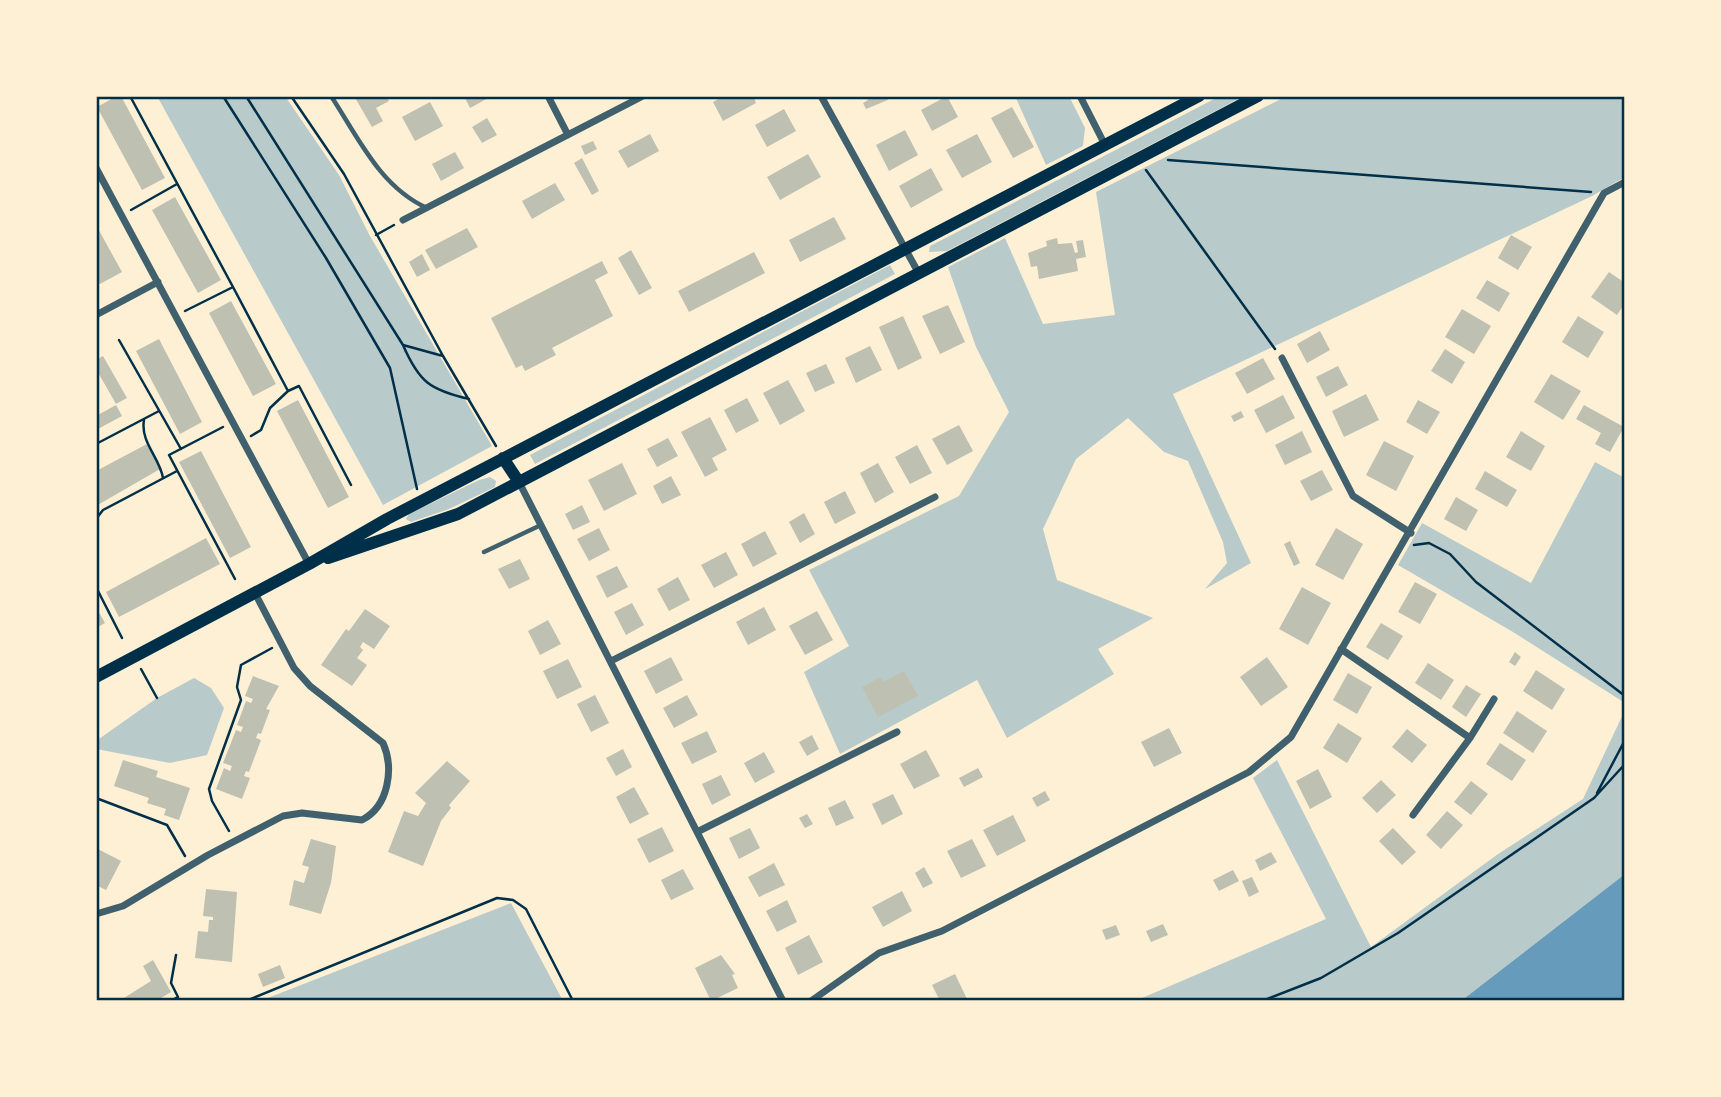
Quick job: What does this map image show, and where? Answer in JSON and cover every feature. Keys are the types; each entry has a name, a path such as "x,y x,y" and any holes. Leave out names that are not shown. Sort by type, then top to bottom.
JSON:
{"main road":[{"path":"96,677 309,564 500,454 905,250 1199,96"},
{"path":"309,564 458,514 1258,96"},
{"path":"500,454 519,482"}],"street":[{"path":"548,96 569,135"},
{"path":"403,220 643,96"},
{"path":"821,96 918,272"},
{"path":"1080,96 1105,145"},
{"path":"96,168 309,564"},
{"path":"811,1001 879,953 942,931 1249,772 1291,737 1404,546 1604,193 1625,181"},
{"path":"96,315 158,282"},
{"path":"1282,358 1353,496 1411,533"},
{"path":"519,482 699,831 783,1001"},
{"path":"611,661 936,497"},
{"path":"96,914 122,906 234,840 283,816 362,820 370,816 381,800 388,781 388,755 383,743 310,686 295,668 255,593"},
{"path":"1341,649 1470,738"},
{"path":"1413,815 1470,738 1494,699"},
{"path":"699,831 897,732"}],"lane":[{"path":"331,96 385,178 411,200 427,208"},
{"path":"484,552 541,525"}],"path":[{"path":"130,96 288,391"},
{"path":"223,96 326,258 390,368 417,489"},
{"path":"246,96 403,345 422,380 432,388 468,399"},
{"path":"291,96 344,174 500,454"},
{"path":"1282,358 1145,168 1140,157 1604,193"},
{"path":"121,215 177,184"},
{"path":"376,235 403,220"},
{"path":"176,316 233,287"},
{"path":"119,340 181,449"},
{"path":"403,345 443,356"},
{"path":"242,440 261,430 270,408 288,391 299,386 351,485"},
{"path":"96,444 159,411"},
{"path":"144,419 143,434 162,468 163,478"},
{"path":"223,427 169,455 235,579"},
{"path":"96,519 103,510 177,471"},
{"path":"1404,546 1429,543 1450,554 1476,582 1625,696"},
{"path":"96,587 122,638"},
{"path":"234,840 212,802 209,789 241,700 237,687 241,665 281,643"},
{"path":"141,668 157,698"},
{"path":"1594,798 1625,740"},
{"path":"1262,1001 1321,978 1398,933 1594,798 1625,764"},
{"path":"96,797 167,825 190,866"},
{"path":"246,1001 497,898 513,900 526,909 573,1001"},
{"path":"170,1001 178,997 170,983 176,955"}],"shaded area":[{"path":"157,96 285,96 339,175 370,236 492,446 383,505"},
{"path":"1015,96 1069,96 1085,128 1083,146 1046,165"},
{"path":"1220,96 1244,96 947,251 929,252 930,246"},
{"path":"1287,96 1625,96 1625,177 1592,196 1173,394 1251,563 1205,589 1227,563 1223,542 1188,461 1164,452 1128,418 1076,459 1043,529 1057,580 1153,618 1098,649 1114,674 1007,738 977,680 840,754 804,672 849,646 809,570 959,496 1009,412 976,347 948,267 1005,238 1043,324 1115,315 1096,192"},
{"path":"890,265 895,274 535,464 530,455"},
{"path":"1595,462 1625,478 1625,703 1513,632 1398,565 1422,523 1531,583"},
{"path":"490,477 496,481 495,487 449,509 411,522 406,519 409,514"},
{"path":"194,678 211,688 224,708 207,755 170,763 96,749 96,741 157,698"},
{"path":"1625,710 1625,874 1461,1001 1135,1001 1326,919 1253,778 1277,760 1371,947 1498,854 1583,799"},
{"path":"511,903 563,1001 260,1001"}],"water":[{"path":"1625,874 1625,1001 1461,1001"}],"building":[{"path":"121,96 165,178 142,190 97,107"},
{"path":"354,96 386,96 389,101 376,108 383,121 372,127"},
{"path":"464,96 492,96 470,108"},
{"path":"724,96 753,96 756,103 723,121 713,102"},
{"path":"866,96 886,96 888,100 866,109 863,103 868,100"},
{"path":"947,96 958,117 932,131 921,110"},
{"path":"430,102 443,126 415,141 402,117"},
{"path":"1012,107 1034,147 1013,158 991,118"},
{"path":"784,109 796,131 767,147 755,125"},
{"path":"487,118 497,135 482,143 472,127"},
{"path":"905,130 918,155 889,171 876,145"},
{"path":"650,134 659,151 628,168 618,151"},
{"path":"977,134 992,162 962,178 946,150"},
{"path":"593,141 597,149 585,155 581,146"},
{"path":"455,152 464,168 441,181 432,164"},
{"path":"808,154 821,177 780,200 767,177"},
{"path":"582,158 599,191 592,195 574,163"},
{"path":"931,168 943,190 911,208 899,186"},
{"path":"555,183 565,200 532,219 522,201"},
{"path":"175,197 221,280 198,293 152,210"},
{"path":"834,217 846,239 800,262 789,240"},
{"path":"96,225 122,272 100,284 96,278"},
{"path":"467,228 478,247 436,269 425,250"},
{"path":"1511,235 1532,247 1518,270 1498,258"},
{"path":"1057,238 1058,244 1072,243 1075,253 1078,252 1076,241 1083,240 1086,257 1076,259 1078,271 1039,279 1037,266 1031,267 1028,253 1047,246 1046,241"},
{"path":"631,250 652,288 639,295 618,258"},
{"path":"754,252 765,273 689,312 678,291"},
{"path":"422,254 430,270 417,277 409,262"},
{"path":"602,261 608,273 595,280 613,316 552,348 556,355 525,371 522,365 516,368 491,318"},
{"path":"1609,272 1625,283 1625,303 1617,315 1591,297"},
{"path":"1487,280 1510,293 1499,312 1476,298"},
{"path":"231,301 276,384 253,396 209,313"},
{"path":"948,305 965,342 940,354 922,316"},
{"path":"1462,309 1491,326 1474,354 1445,337"},
{"path":"903,316 922,358 898,370 879,327"},
{"path":"1578,316 1604,332 1588,358 1562,342"},
{"path":"1320,331 1330,350 1307,363 1297,344"},
{"path":"159,339 202,422 180,434 136,351"},
{"path":"870,346 882,370 856,383 845,358"},
{"path":"1445,349 1465,362 1452,384 1431,371"},
{"path":"103,356 127,398 116,404 96,369 96,360"},
{"path":"1263,358 1275,379 1247,394 1235,373"},
{"path":"826,364 835,383 815,392 806,373"},
{"path":"1338,366 1348,385 1326,397 1316,377"},
{"path":"1551,374 1581,391 1563,420 1534,402"},
{"path":"788,380 805,411 780,425 763,393"},
{"path":"1366,394 1379,420 1344,437 1332,411"},
{"path":"1283,395 1295,418 1266,433 1254,410"},
{"path":"747,398 759,421 736,433 724,410"},
{"path":"298,400 349,497 328,508 277,411"},
{"path":"1418,400 1440,412 1427,434 1406,422"},
{"path":"116,405 122,416 96,430 96,416"},
{"path":"1584,405 1624,427 1610,452 1595,444 1601,433 1576,419"},
{"path":"1241,411 1244,417 1234,422 1231,416"},
{"path":"710,417 727,450 712,458 718,470 705,477 681,432"},
{"path":"959,425 973,451 947,465 932,439"},
{"path":"1302,431 1312,452 1285,465 1275,445"},
{"path":"1521,431 1545,446 1531,471 1506,457"},
{"path":"668,438 678,456 657,467 647,449"},
{"path":"1384,441 1414,456 1396,491 1366,475"},
{"path":"147,444 160,469 96,506 98,470"},
{"path":"917,445 932,473 910,484 895,457"},
{"path":"201,451 251,547 230,558 179,462"},
{"path":"622,463 637,494 604,511 588,480"},
{"path":"878,463 894,492 875,503 860,473"},
{"path":"1322,470 1333,490 1311,501 1300,481"},
{"path":"1485,471 1517,490 1507,507 1475,489"},
{"path":"671,476 681,495 662,504 653,486"},
{"path":"845,491 856,513 835,524 824,502"},
{"path":"1456,497 1478,510 1466,531 1444,519"},
{"path":"582,505 590,522 573,530 565,514"},
{"path":"804,513 815,534 800,543 789,522"},
{"path":"599,528 610,550 589,561 577,539"},
{"path":"1336,528 1363,544 1343,580 1315,565"},
{"path":"765,531 777,554 753,567 741,544"},
{"path":"206,538 220,564 119,617 106,592"},
{"path":"1290,541 1300,563 1294,566 1284,544"},
{"path":"726,552 738,575 714,588 701,565"},
{"path":"520,559 530,579 509,589 498,569"},
{"path":"617,566 628,587 607,598 596,576"},
{"path":"678,577 690,600 669,611 657,589"},
{"path":"1415,582 1437,594 1420,624 1398,612"},
{"path":"1302,587 1331,603 1308,645 1279,629"},
{"path":"632,603 644,625 626,635 614,612"},
{"path":"96,607 105,623 96,628"},
{"path":"764,607 776,630 748,645 736,622"},
{"path":"365,609 390,626 374,649 363,642 360,647 363,650 357,658 367,665 352,686 321,665 346,629 349,631"},
{"path":"817,611 833,640 805,655 789,626"},
{"path":"548,620 561,644 540,655 528,631"},
{"path":"1381,623 1403,636 1388,660 1366,647"},
{"path":"1515,652 1521,657 1515,666 1509,662"},
{"path":"671,657 683,680 656,694 644,671"},
{"path":"1267,657 1288,687 1261,706 1240,677"},
{"path":"568,659 582,687 557,699 543,671"},
{"path":"1428,663 1454,680 1441,700 1415,683"},
{"path":"1536,670 1565,689 1552,710 1523,691"},
{"path":"904,671 918,696 878,717 862,687 881,677 883,682"},
{"path":"1348,673 1372,687 1357,714 1333,700"},
{"path":"253,676 279,686 266,709 270,710 261,734 258,733 256,738 261,740 249,772 246,771 244,776 250,778 242,799 216,789 224,768 230,771 232,766 223,763 236,730 241,732 243,727 237,725 246,701 251,703 253,699 245,696"},
{"path":"1466,685 1481,694 1466,717 1452,707"},
{"path":"595,695 609,723 591,732 577,704"},
{"path":"687,695 698,715 674,728 663,708"},
{"path":"1517,711 1547,731 1533,753 1503,733"},
{"path":"1338,723 1362,738 1347,763 1323,748"},
{"path":"1169,728 1182,753 1154,767 1141,742"},
{"path":"1407,729 1427,745 1412,763 1392,747"},
{"path":"707,731 717,752 692,764 681,743"},
{"path":"812,735 819,749 807,756 799,742"},
{"path":"1500,743 1526,760 1512,781 1486,764"},
{"path":"623,749 632,767 616,776 606,758"},
{"path":"926,750 940,776 914,789 900,764"},
{"path":"764,752 775,772 755,783 744,763"},
{"path":"123,760 158,771 156,777 190,788 179,820 164,815 166,809 147,803 149,798 114,786"},
{"path":"447,761 470,781 449,805 451,808 441,821 423,866 388,852 404,811 418,816 426,803 415,793"},
{"path":"978,768 983,777 964,787 959,778"},
{"path":"1318,769 1332,797 1310,809 1296,781"},
{"path":"721,775 731,795 712,805 702,784"},
{"path":"1381,780 1396,795 1377,813 1362,798"},
{"path":"1471,781 1488,794 1471,815 1454,802"},
{"path":"634,787 649,814 630,824 616,797"},
{"path":"1045,791 1050,800 1037,807 1032,798"},
{"path":"893,794 903,814 882,825 872,804"},
{"path":"845,800 854,818 836,826 828,808"},
{"path":"1447,811 1463,825 1441,849 1426,835"},
{"path":"807,814 813,824 805,828 799,818"},
{"path":"1013,815 1026,841 997,856 983,830"},
{"path":"662,827 674,851 649,863 637,839"},
{"path":"750,828 760,848 739,859 729,838"},
{"path":"1393,828 1416,852 1402,865 1379,841"},
{"path":"311,839 336,846 331,883 321,914 289,905 294,880 304,883 309,867 302,865"},
{"path":"972,839 986,866 961,878 947,851"},
{"path":"96,848 121,861 106,890 96,885"},
{"path":"1271,852 1277,862 1260,871 1255,860"},
{"path":"774,863 785,885 759,897 748,877"},
{"path":"924,867 933,883 923,888 915,873"},
{"path":"683,869 694,889 671,900 661,880"},
{"path":"1233,870 1239,881 1219,891 1213,880"},
{"path":"1252,877 1259,892 1249,897 1242,881"},
{"path":"206,889 237,892 232,962 195,958 198,931 208,932 209,920 213,920 213,917 203,916"},
{"path":"902,891 912,911 883,927 872,907"},
{"path":"787,900 797,922 777,932 766,911"},
{"path":"1163,924 1168,935 1151,942 1146,931"},
{"path":"1116,925 1120,935 1106,940 1102,930"},
{"path":"809,935 823,962 798,975 785,948"},
{"path":"721,955 735,974 732,975 738,988 711,1001 695,968"},
{"path":"153,960 171,992 156,1001 119,1001 151,981 143,966"},
{"path":"280,965 285,978 263,987 258,974"},
{"path":"955,974 968,1001 940,1001 932,985"}]}
